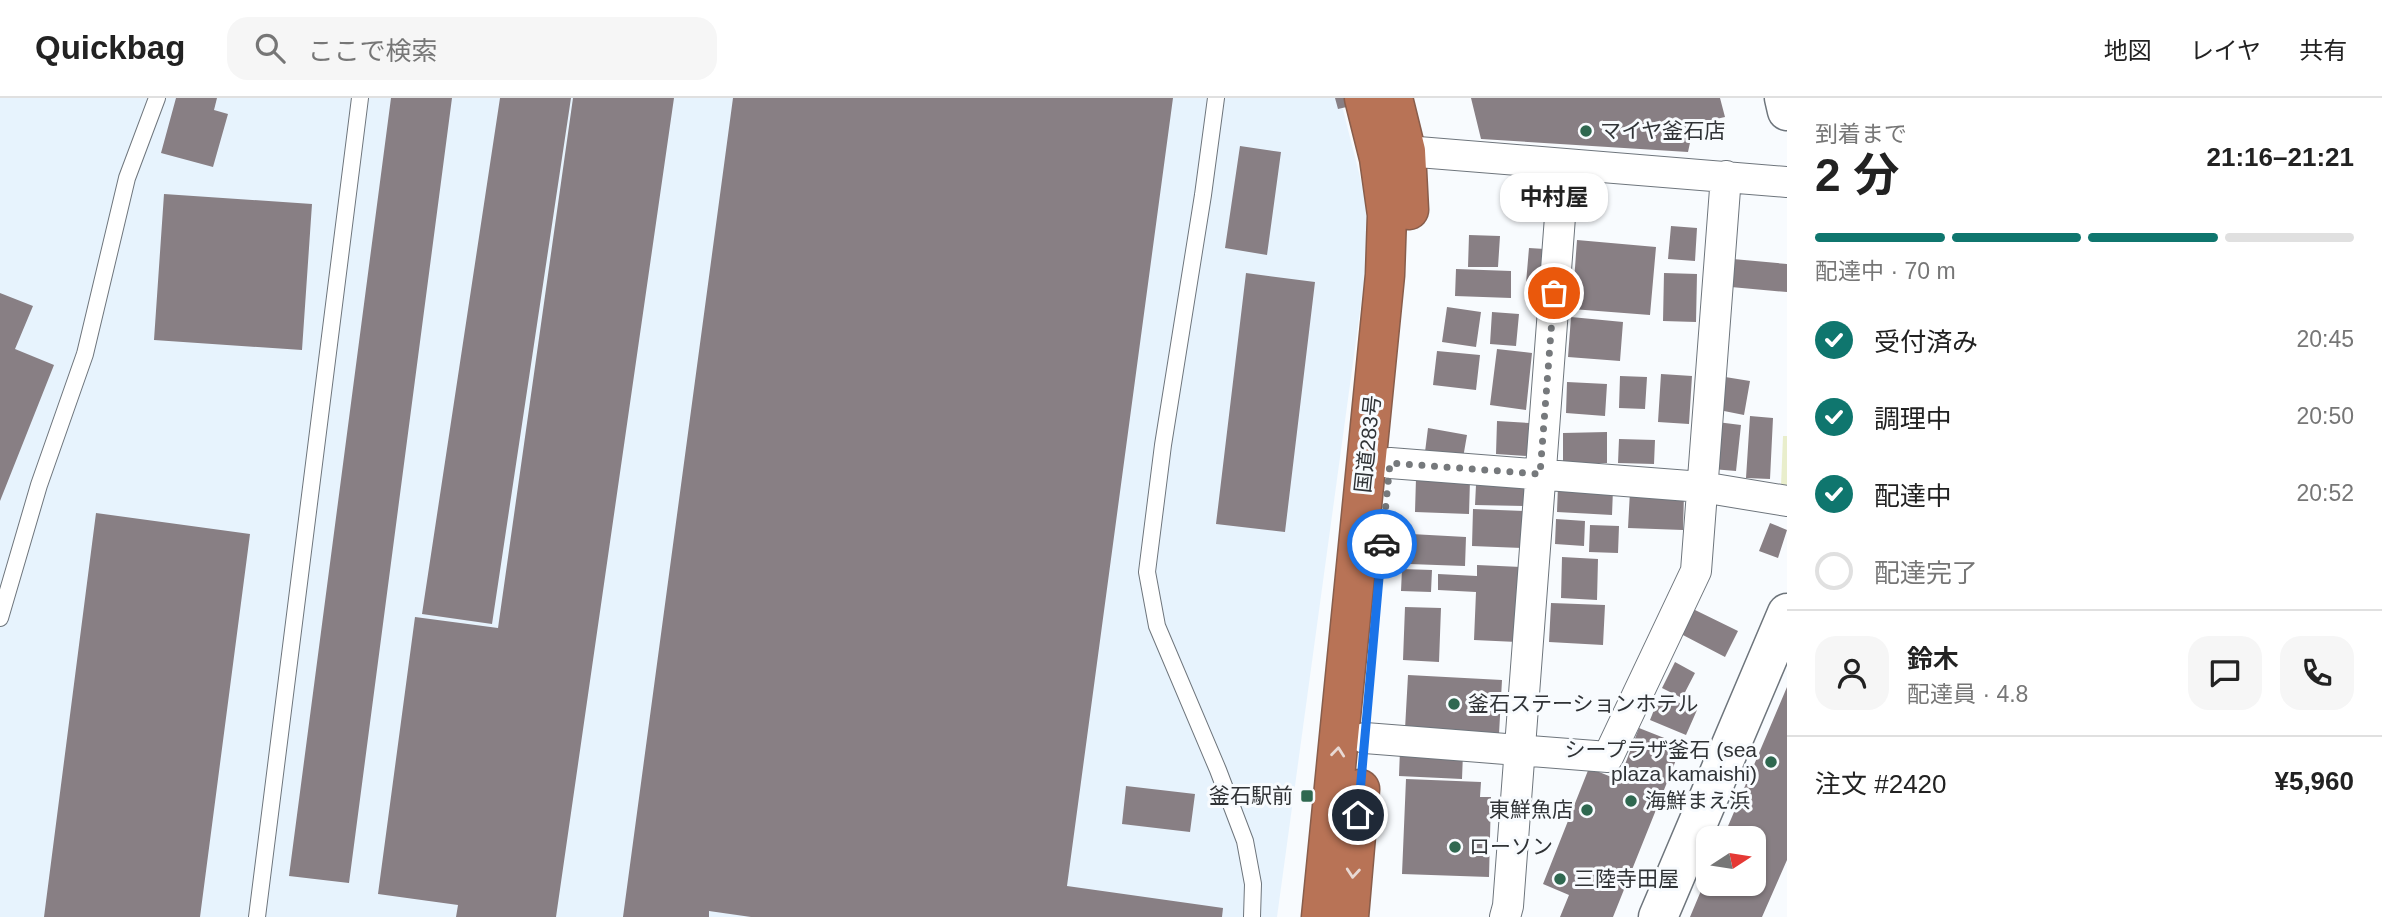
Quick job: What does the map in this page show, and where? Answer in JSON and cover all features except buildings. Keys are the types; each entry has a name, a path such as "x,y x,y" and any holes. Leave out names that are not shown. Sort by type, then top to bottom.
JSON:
{"highway":[{"name":"国道283号","path":"1349,917 1408,257 1409,203 1392,155 1364,98"},
{"name":"国道283号","path":"1321,917 1385,275 1393,98"}],"street":[{"path":"1784,98 1787,111"},
{"path":"1392,155 1564,164 1787,182"},
{"path":"1505,917 1508,906 1564,164"},
{"path":"1365,738 1608,757 1696,571 1726,176"},
{"path":"1390,463 1702,487 1787,501"},
{"path":"1658,917 1787,613"}],"lane":[{"path":"0,618 39,485 86,354 127,178 158,98"},
{"path":"257,917 360,98"},
{"path":"1216,98 1163,445 1147,572 1157,626 1245,841 1253,884 1252,917"}],"shaded area":[{"path":"0,98 1340,98 1372,224 1277,917 0,917"}],"green space":[{"path":"1783,436 1787,436 1787,487 1781,486"}],"way so far":[{"path":"1382,544 1390,463 1540,474 1554,293"}],"place":[{"name":"マイヤ釜石店","path":"1586,131"},
{"name":"中村屋","path":"1554,293"},
{"name":"釜石ステーションホテル","path":"1454,704"},
{"name":"シープラザ釜石 (sea plaza kamaishi)","path":"1771,762"},
{"name":"釜石駅前","path":"1307,796"},
{"name":"海鮮まえ浜","path":"1631,801"},
{"name":"東鮮魚店","path":"1587,810"},
{"name":"ローソン","path":"1455,847"},
{"name":"三陸寺田屋","path":"1560,879"}],"route":[{"path":"1358,815 1382,544"}]}
